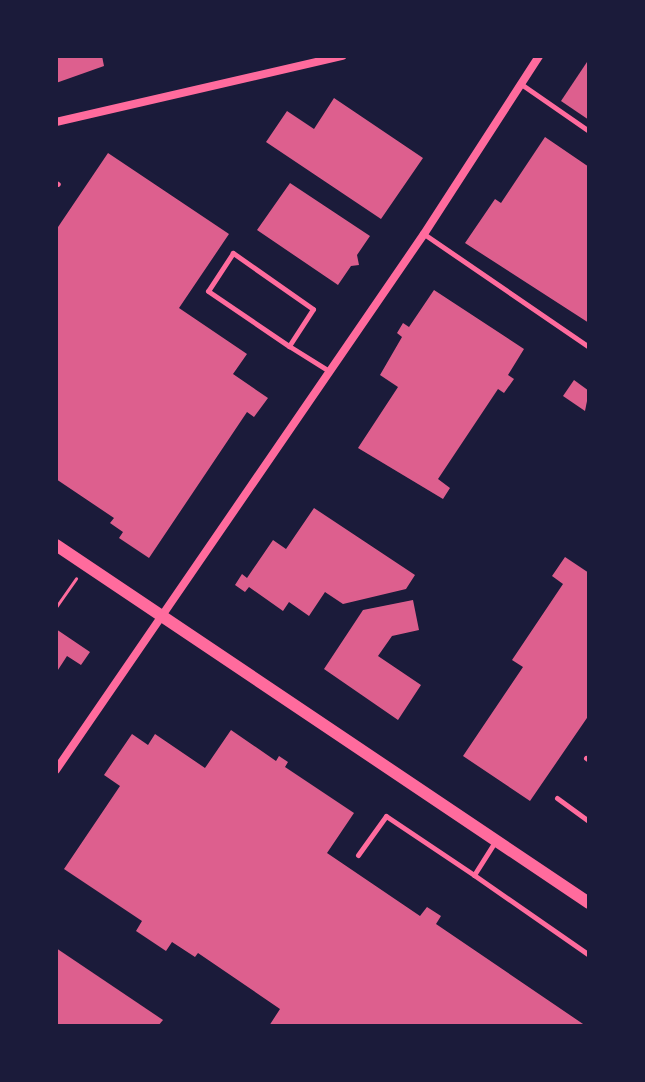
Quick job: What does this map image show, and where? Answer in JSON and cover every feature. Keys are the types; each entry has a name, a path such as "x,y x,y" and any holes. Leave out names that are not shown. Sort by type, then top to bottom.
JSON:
{"street":[{"path":"56,122 343,56"},
{"path":"56,770 424,234 539,56"},
{"path":"56,546 589,903"}],"lane":[{"path":"521,84 589,131"},
{"path":"424,234 589,347"},
{"path":"289,346 313,309 233,253 208,291 289,346 330,371"},
{"path":"557,798 589,821"},
{"path":"358,855 386,816 589,955"},
{"path":"474,875 496,839"}],"path":[{"path":"56,607 76,578"}],"building":[{"path":"56,56 102,56 104,66 56,83"},
{"path":"589,59 589,120 561,101"},
{"path":"334,98 423,158 381,219 266,142 287,111 314,129"},
{"path":"545,137 589,167 589,323 465,243 495,199 501,203"},
{"path":"108,153 229,234 179,308 247,354 233,374 268,398 254,417 247,412 149,558 119,538 123,532 110,523 114,518 56,479 56,230"},
{"path":"290,183 370,236 357,255 359,265 351,266 338,285 257,230"},
{"path":"434,290 524,349 508,375 514,379 504,393 498,389 438,479 450,488 443,499 358,448 398,387 380,375 402,337 397,333 403,323 409,327"},
{"path":"574,380 589,391 585,411 563,396"},
{"path":"314,508 415,575 406,589 343,604 325,592 309,616 289,602 283,611 249,587 245,592 235,585 242,574 247,578 273,540 286,549"},
{"path":"565,557 589,573 589,715 530,801 463,756 523,667 512,660 563,584 552,576"},
{"path":"413,600 419,630 392,636 378,656 421,685 398,720 324,669 363,610"},
{"path":"56,629 90,652 81,665 67,656 56,673"},
{"path":"231,730 276,761 279,756 288,762 285,767 354,813 327,853 420,916 427,907 441,916 436,924 586,1026 269,1026 280,1009 198,953 195,957 172,942 166,951 136,931 142,921 64,869 120,786 104,775 132,734 148,745 155,734 205,768"},
{"path":"56,948 163,1020 158,1026 56,1026"}]}
